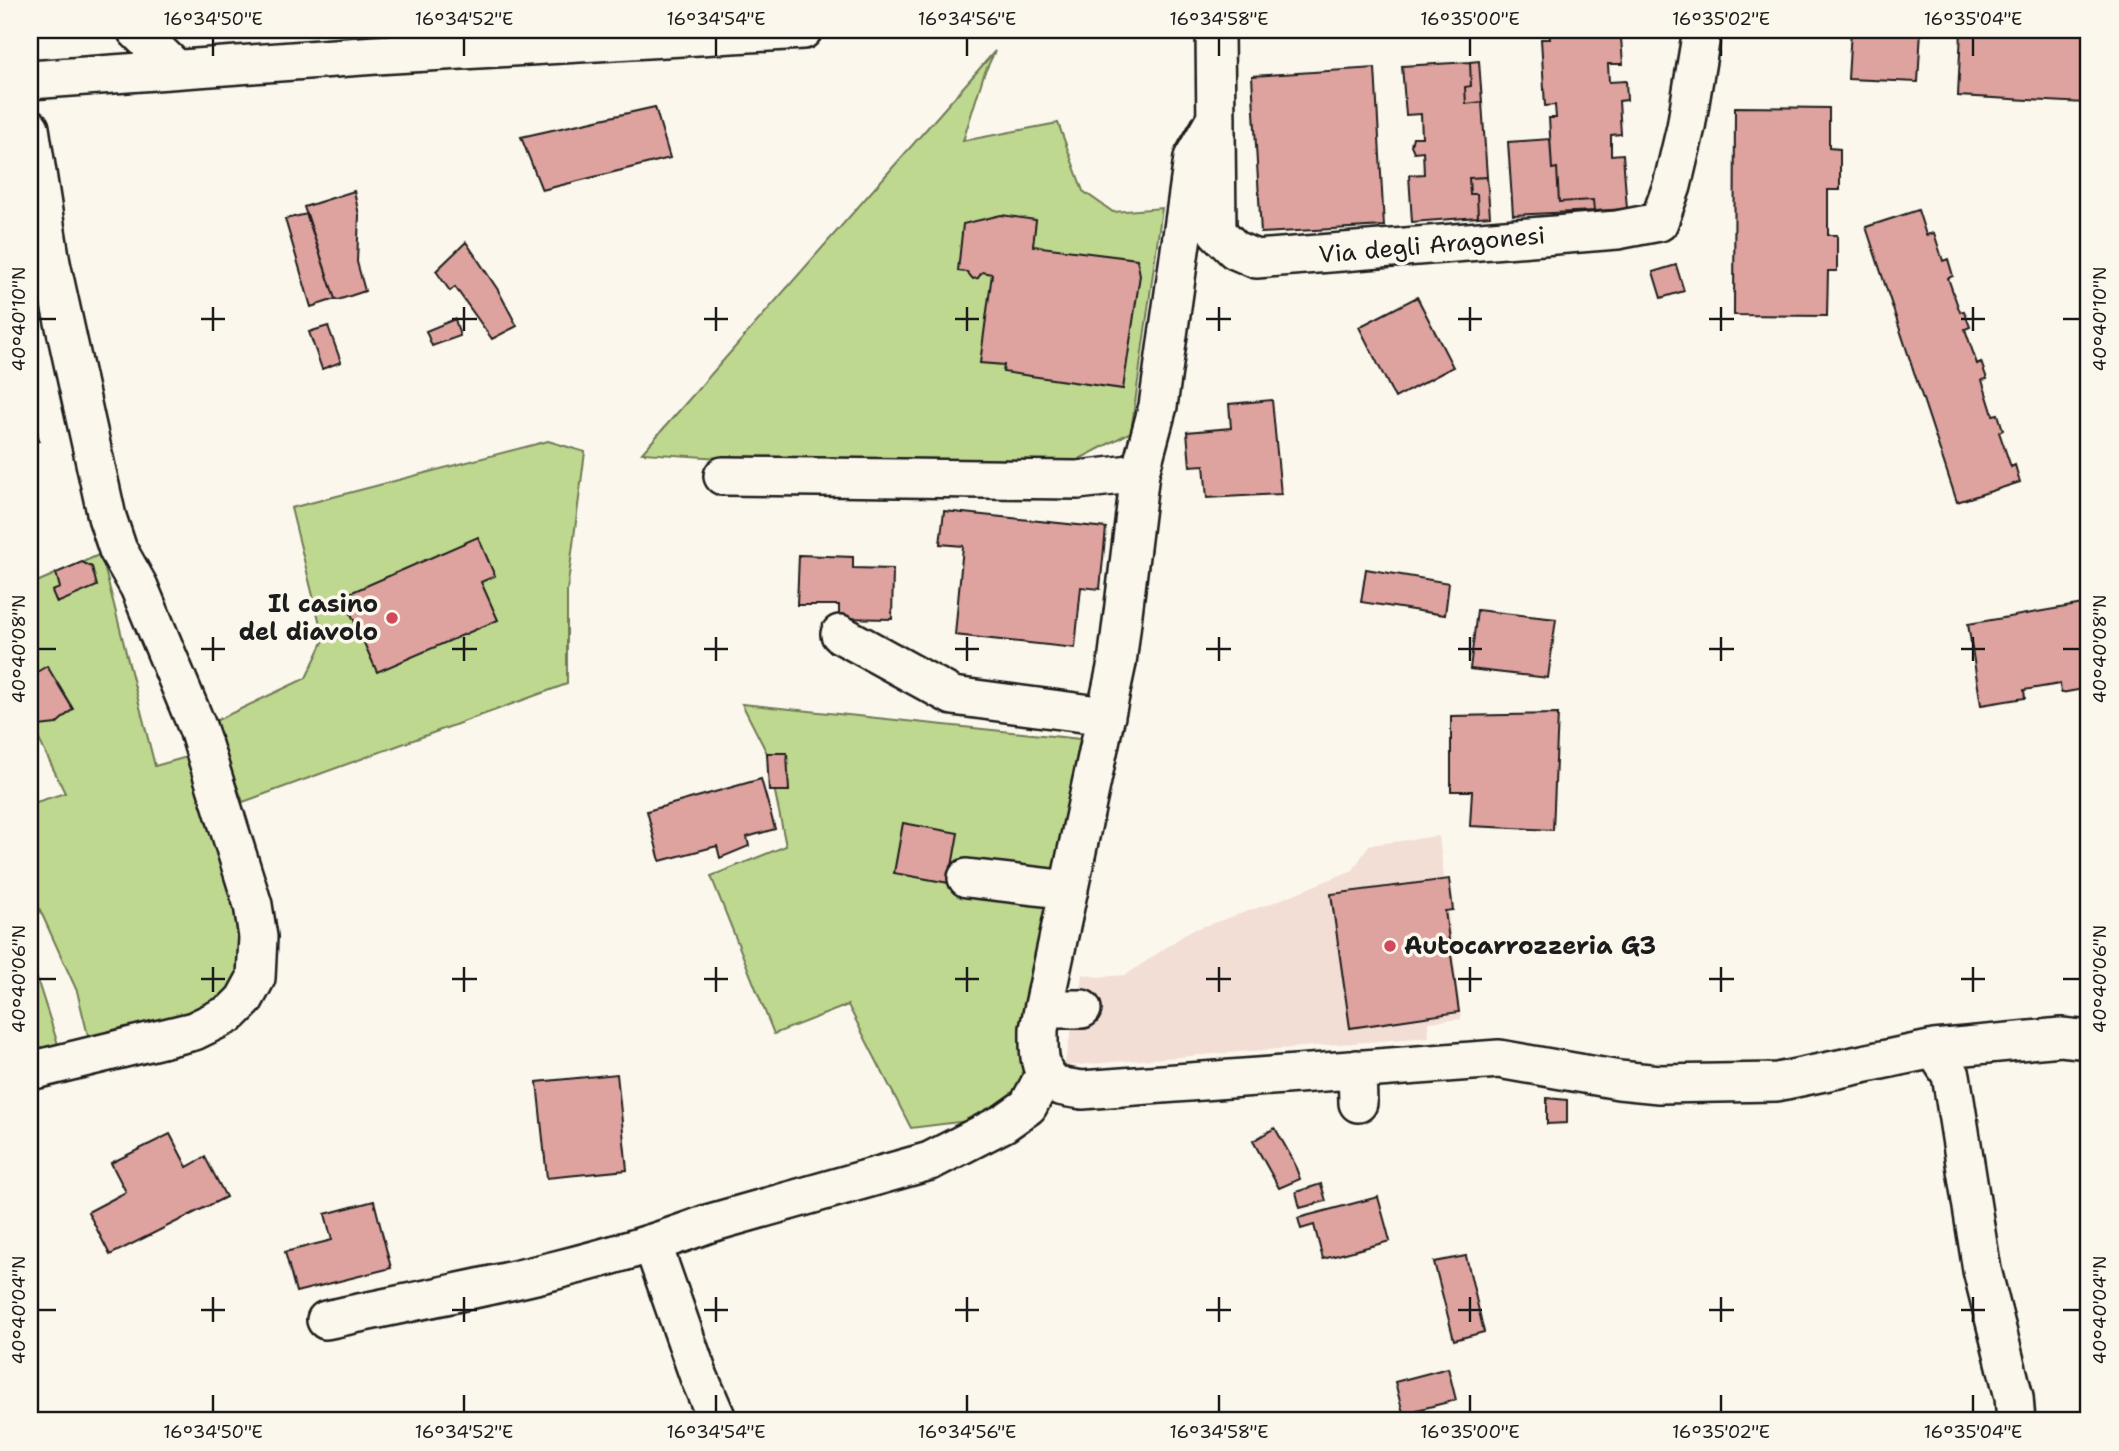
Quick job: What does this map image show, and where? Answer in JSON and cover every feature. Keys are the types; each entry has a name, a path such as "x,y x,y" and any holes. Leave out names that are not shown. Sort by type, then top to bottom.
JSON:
{"street":[{"path":"136,30 175,68"},
{"path":"234,65 318,43 385,30"},
{"path":"30,80 175,68 803,30"},
{"name":"Via degli Aragonesi","path":"1215,30 1217,232 1235,250 1256,259 1617,230 1660,222 1686,127 1702,30"},
{"path":"1216,118 1193,158 1158,406 1140,473 1117,663 1039,1030 1039,1056 1045,1074 1055,1085 1082,1090 1260,1092 1357,1086 1499,1059 1619,1080 1659,1084 1777,1082 1934,1049 2061,1037 2089,1040"},
{"path":"30,128 53,276 107,517 118,550 139,587 198,729 253,905 258,937 256,978 244,1000 231,1013 194,1031 30,1071"},
{"path":"1154,231 1187,206"},
{"path":"723,476 899,488 1077,480 1140,473"},
{"path":"840,634 953,696 1106,716"},
{"path":"967,878 1069,890"},
{"path":"1044,1009 1082,1009"},
{"path":"1934,1049 1951,1075 1982,1270 2014,1397 2016,1421"},
{"path":"326,1320 516,1280 930,1161 1004,1123 1028,1106 1045,1074"},
{"path":"652,1243 699,1377 718,1421"}],"shaded area":[{"path":"1439,836 1461,1019 1428,1022 1429,1037 1064,1066 1083,974 1097,977 1126,975 1190,931 1272,903 1353,870 1369,845"}],"green space":[{"path":"995,51 984,74 963,141 1058,123 1083,191 1113,212 1162,208 1131,432 1068,465 767,461 642,453"},
{"path":"548,441 585,452 567,591 567,684 243,802 213,722 306,678 324,640 291,508"},
{"path":"101,554 155,766 205,752 258,937 244,1000 93,1056 77,991 30,888 30,804 65,793 30,721 30,585"},
{"path":"742,704 1080,739 1015,1115 911,1128 848,1005 774,1034 711,876 786,846 767,753"},
{"path":"30,957 64,1063 30,1071"}],"building":[{"path":"1549,30 1614,30 1614,38 1621,38 1623,64 1608,64 1609,82 1626,81 1627,100 1619,101 1621,134 1611,135 1611,155 1623,154 1627,209 1594,211 1593,200 1559,202 1557,168 1552,169 1549,118 1556,118 1555,105 1545,106 1541,39 1550,39"},
{"path":"1851,30 1921,30 1918,82 1848,79"},
{"path":"1961,30 2089,30 2089,80 2086,80 2085,103 1958,96"},
{"path":"1479,61 1482,102 1466,104 1465,87 1471,86 1470,62"},
{"path":"1470,62 1471,86 1465,87 1466,104 1482,102 1487,177 1469,178 1470,194 1477,194 1478,217 1412,222 1409,175 1424,174 1423,151 1414,152 1411,145 1413,137 1422,137 1421,114 1406,115 1402,66"},
{"path":"1375,68 1384,226 1261,233 1252,76"},
{"path":"655,107 670,158 542,190 521,137"},
{"path":"1735,107 1829,108 1829,148 1840,149 1840,190 1828,190 1828,235 1837,235 1837,271 1828,271 1827,316 1734,315"},
{"path":"1550,139 1552,169 1557,168 1559,202 1593,200 1594,211 1513,215 1508,142"},
{"path":"1487,177 1490,216 1478,217 1477,194 1470,194 1469,178"},
{"path":"354,191 359,215 357,262 365,291 338,300 335,299 304,207"},
{"path":"1918,210 1926,235 1934,233 1943,261 1948,259 1953,276 1948,278 1960,312 1964,311 1970,327 1965,329 1977,364 1981,362 1987,379 1982,380 1993,415 1998,414 2003,430 1999,432 2011,467 2015,465 2020,482 1957,502 1866,227"},
{"path":"307,214 335,299 311,307 285,219"},
{"path":"1001,215 1036,220 1033,246 1137,259 1140,275 1123,389 1003,372 1004,365 980,363 992,274 982,272 978,278 973,279 967,272 958,271 963,224"},
{"path":"466,242 498,290 517,326 492,339 455,287 450,291 436,271"},
{"path":"1676,265 1684,291 1661,298 1653,272"},
{"path":"1417,297 1453,367 1395,398 1359,327"},
{"path":"455,319 460,336 432,346 426,331"},
{"path":"328,326 341,362 322,369 309,332"},
{"path":"1272,400 1281,494 1207,498 1204,465 1190,466 1187,432 1231,428 1229,404"},
{"path":"33,411 39,441 30,443 30,412"},
{"path":"944,511 1106,528 1100,589 1081,587 1075,648 955,635 963,546 940,544"},
{"path":"478,537 495,576 481,582 498,620 377,672 343,596"},
{"path":"799,555 853,557 853,568 893,569 892,619 839,618 839,605 797,605"},
{"path":"82,562 92,567 97,586 57,603 52,591 60,588 56,573"},
{"path":"1366,569 1449,583 1445,615 1361,602"},
{"path":"2089,603 2089,688 2061,693 2060,684 2024,690 2025,698 1981,705 1968,624"},
{"path":"1477,610 1556,619 1548,678 1470,669"},
{"path":"47,666 73,709 56,724 39,726 30,712 30,676"},
{"path":"1558,714 1553,830 1470,826 1472,791 1451,791 1451,716"},
{"path":"767,753 787,753 789,791 769,791"},
{"path":"761,779 775,829 747,837 749,846 720,858 717,846 660,861 647,811"},
{"path":"903,823 958,833 949,883 894,873"},
{"path":"1449,879 1453,910 1445,911 1459,1012 1350,1028 1331,894"},
{"path":"617,1074 627,1170 547,1178 537,1082"},
{"path":"1547,1098 1567,1100 1567,1123 1547,1124"},
{"path":"1275,1128 1300,1179 1279,1188 1253,1141"},
{"path":"170,1134 187,1167 205,1157 226,1197 110,1255 88,1212 126,1192 111,1163"},
{"path":"1321,1184 1326,1201 1300,1208 1296,1192"},
{"path":"1378,1197 1390,1241 1323,1259 1314,1225 1301,1229 1298,1218"},
{"path":"374,1201 391,1268 296,1292 285,1252 332,1240 325,1214"},
{"path":"1466,1256 1484,1332 1454,1340 1434,1262"},
{"path":"1448,1368 1456,1400 1417,1410 1420,1421 1405,1421 1395,1382"}],"place":[{"name":"Il casino del diavolo","path":"392,618"},
{"name":"Autocarrozzeria G3","path":"1390,946"}]}
